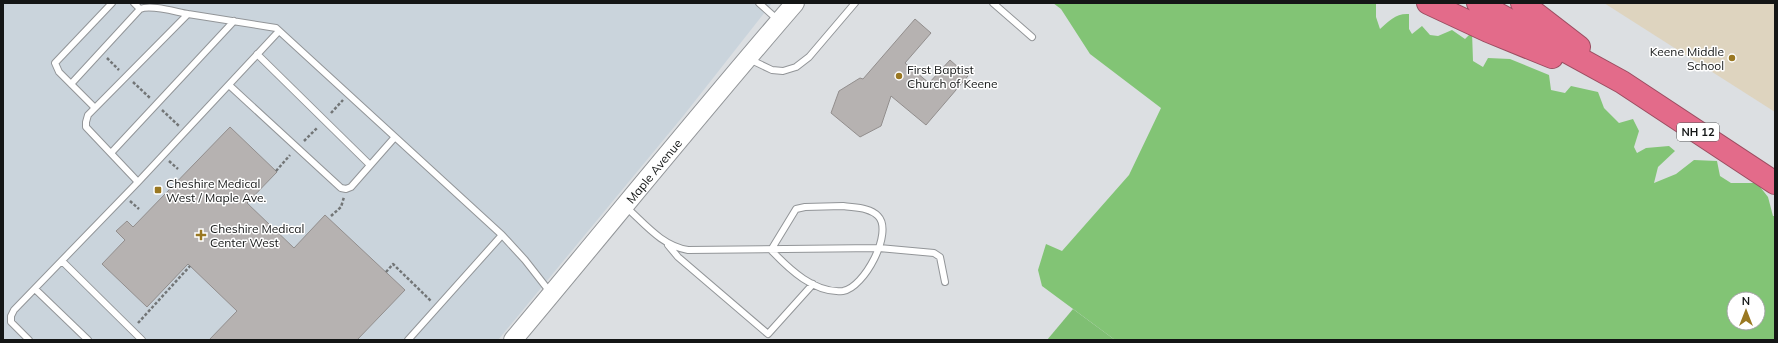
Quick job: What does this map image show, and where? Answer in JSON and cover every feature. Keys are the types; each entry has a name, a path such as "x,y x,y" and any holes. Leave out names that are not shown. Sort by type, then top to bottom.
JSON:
{"highway":[{"path":"1428,3 1488,31 1555,59 1622,82"},
{"name":"NH 12","path":"1478,3 1622,82 1775,183"},
{"path":"1522,3 1550,23 1622,82"}],"street":[{"name":"Maple Avenue","path":"513,340 662,160 795,3"}],"lane":[{"path":"95,108 58,72 55,63 112,3"},
{"path":"134,3 140,9"},
{"path":"759,3 780,21"},
{"path":"747,59 772,70 783,70 796,67 809,57 855,3"},
{"path":"993,3 1032,38"},
{"path":"71,84 140,9 144,7 152,7 273,27 502,235 552,293"},
{"path":"138,182 86,127 86,122 88,116 95,108 188,14"},
{"path":"111,153 234,21"},
{"path":"29,340 14,327 11,322 11,316 279,31"},
{"path":"257,54 370,165"},
{"path":"229,85 341,188 346,189 351,187 395,137"},
{"path":"625,206 667,243 678,257 768,334 813,284"},
{"path":"843,206 871,211 879,217 882,228 879,248 868,270 860,282 853,288 843,291 828,290 813,284 786,266 771,250 796,209 805,207 843,206"},
{"path":"408,340 502,235"},
{"path":"667,243 678,249 688,250 879,248 934,253 940,257 945,282"},
{"path":"62,261 142,340"},
{"path":"35,289 88,340"}],"path":[{"path":"105,55 123,73"},
{"path":"133,82 150,99"},
{"path":"329,115 344,99"},
{"path":"161,109 185,132"},
{"path":"302,143 318,126"},
{"path":"276,170 293,152"},
{"path":"332,216 341,207 346,189"},
{"path":"386,272 393,264 438,307"},
{"path":"137,325 190,266"}],"shaded area":[{"path":"3,3 772,3 684,115 498,340 3,340"},
{"name":"Keene Middle School","path":"1604,3 1775,3 1775,112"}],"green space":[{"path":"1053,3 1376,3 1376,17 1380,29 1396,16 1409,14 1409,29 1412,34 1422,26 1430,35 1438,36 1452,30 1465,39 1472,32 1473,61 1483,67 1488,58 1510,59 1549,75 1551,90 1565,93 1571,86 1598,92 1604,108 1619,123 1633,119 1639,131 1634,147 1637,153 1646,148 1669,146 1675,151 1658,167 1654,183 1676,174 1694,160 1717,161 1720,176 1731,183 1757,183 1768,197 1773,216 1775,216 1775,340 1115,340 1042,286 1038,270 1046,244 1062,251 1129,175 1161,108 1090,54 1061,9"},
{"path":"1073,309 1115,340 1047,340"}],"building":[{"path":"915,19 931,33 905,63 929,83 950,60 968,76 926,125 891,96 881,126 860,137 831,113 839,91 860,78 863,79"},
{"name":"Cheshire Medical Center West","path":"230,127 277,172 247,203 294,248 325,215 405,290 357,340 209,340 237,311 188,264 147,307 102,264 125,240 116,231 127,221 133,227"}],"place":[{"name":"Keene Middle School","path":"1732,58"},
{"name":"First Baptist Church of Keene","path":"899,76"},
{"name":"Cheshire Medical West / Maple Ave.","path":"158,190"},
{"name":"Cheshire Medical Center West","path":"201,235"}]}
